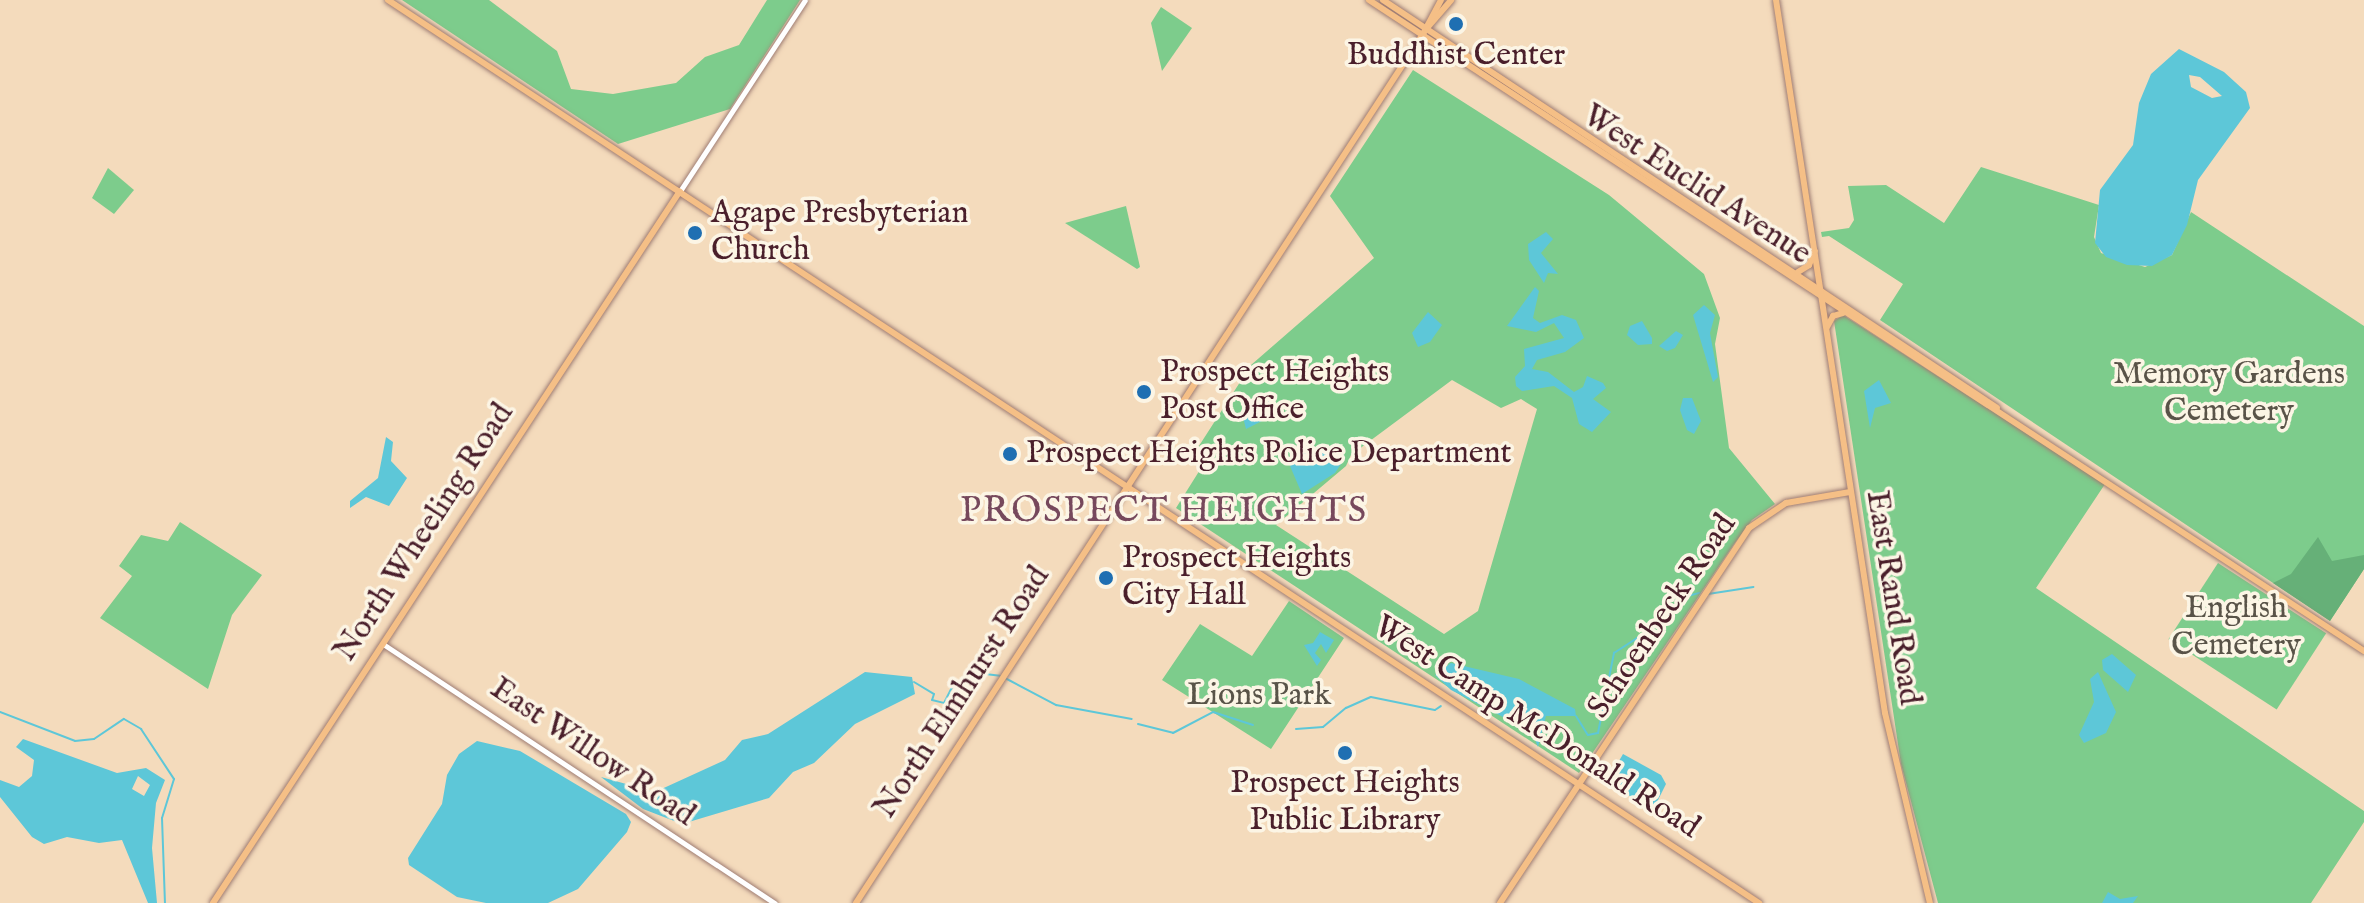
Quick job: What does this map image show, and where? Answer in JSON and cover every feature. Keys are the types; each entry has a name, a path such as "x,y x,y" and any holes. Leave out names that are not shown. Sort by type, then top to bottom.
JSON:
{"main road":[{"name":"West Camp McDonald Road","path":"388,0 1759,903"},
{"path":"1369,0 1425,31"},
{"path":"1383,0 1425,31"},
{"name":"North Elmhurst Road","path":"856,903 1425,31 1441,0"},
{"name":"North Elmhurst Road","path":"1425,31 1451,0"},
{"name":"East Rand Road","path":"1776,0 1892,754 1930,903"},
{"name":"West Euclid Avenue","path":"1425,31 1798,272 1997,408"},
{"name":"West Euclid Avenue","path":"1425,31 1822,298 1997,408"},
{"name":"North Wheeling Road","path":"213,903 680,191"},
{"path":"1798,272 1815,251"},
{"path":"1827,327 1836,314 1847,313"},
{"path":"1997,408 2364,651"},
{"name":"Schoenbeck Road","path":"1500,903 1749,528 1786,503 1850,492"}],"street":[{"path":"680,191 805,0"},
{"name":"East Willow Road","path":"382,643 775,903"}],"green space":[{"path":"402,0 489,0 557,51 571,89 613,94 676,83 705,57 739,45 767,0 800,0 730,109 618,144"},
{"path":"1161,7 1192,28 1162,71 1151,23"},
{"path":"1413,70 1609,195 1704,274 1720,318 1715,344 1729,448 1775,504 1752,520 1734,544 1579,773 1176,508 1208,457 1197,449 1251,365 1374,258 1330,196","holes":["1452,380 1501,408 1521,399 1537,409 1478,611 1444,634 1276,525 1346,466 1351,455"]},
{"name":"Memory Gardens Cemetery","path":"1981,167 2099,205 2094,237 2101,253 2145,267 2172,255 2191,212 2364,326 2364,569 2330,621 1880,320 1903,284 1829,236 1822,237 1821,232 1849,228 1854,220 1848,186 1886,185 1944,223"},
{"path":"108,168 134,190 114,214 92,198"},
{"path":"1126,206 1140,267 1137,269 1065,223"},
{"path":"1843,315 2105,484 2036,588 2364,811 2364,822 2311,903 1938,903 1901,764 1834,321"},
{"path":"180,522 262,575 232,615 208,689 100,618 132,576 119,566 141,535 168,541"},
{"path":"2318,537 2332,561 2364,555 2364,569 2330,621 2273,583 2291,574"},
{"name":"English Cemetery","path":"2218,563 2326,633 2277,710 2168,639"},
{"name":"Lions Park","path":"1289,601 1344,638 1271,749 1162,680 1200,624 1252,656"}],"water":[{"path":"2179,49 2224,72 2246,92 2250,108 2198,180 2187,225 2172,255 2152,266 2127,265 2106,257 2095,243 2100,190 2133,145 2139,103 2151,74","holes":["2189,75 2200,77 2222,96 2212,98 2191,87"]},
{"path":"1546,232 1553,239 1541,253 1558,274 1548,273 1544,283 1529,260 1528,244"},
{"path":"1535,287 1539,291 1533,318 1540,323 1562,315 1576,320 1584,338 1565,352 1537,360 1532,369 1548,372 1574,392 1583,387 1587,376 1603,383 1606,388 1593,399 1611,412 1592,432 1579,424 1572,398 1554,386 1522,391 1516,386 1515,377 1525,366 1524,349 1564,338 1554,323 1536,332 1507,326"},
{"path":"1704,305 1715,315 1710,333 1718,377 1713,382 1693,315"},
{"path":"1428,312 1442,325 1430,342 1418,347 1412,333"},
{"path":"1642,321 1652,344 1638,345 1627,335 1630,326"},
{"path":"1676,331 1683,335 1675,348 1667,351 1659,346"},
{"path":"1879,380 1891,403 1875,408 1870,428 1864,391"},
{"path":"1268,393 1276,397 1273,409 1266,419 1246,429 1243,417 1257,418 1260,409 1253,407"},
{"path":"1683,398 1692,398 1701,421 1694,434 1687,430 1680,410"},
{"path":"386,437 393,442 391,461 407,478 389,506 366,497 350,508 350,501 378,478"},
{"path":"1302,451 1343,454 1345,458 1335,473 1302,494 1290,466"},
{"path":"1320,632 1334,640 1326,653 1321,644 1315,653 1321,660 1317,666 1304,645 1313,643"},
{"path":"2112,654 2136,675 2128,692 2103,670 2102,660"},
{"path":"1451,663 1519,679 1575,709 1576,716 1546,716 1538,747 1532,732 1451,690 1435,675"},
{"path":"865,672 912,677 915,694 855,724 814,763 793,772 769,798 682,824 643,809 601,777 655,792 725,760 742,740 768,734"},
{"path":"2098,672 2116,712 2106,733 2084,743 2079,735 2094,702 2090,679"},
{"path":"23,739 117,773 146,768 165,780 156,803 152,848 157,903 148,903 122,840 99,843 67,837 44,844 32,837 0,797 0,780 19,787 32,776 34,760 16,747","holes":["138,776 150,785 144,796 132,789"]},
{"path":"477,741 520,751 626,814 631,822 627,832 578,889 548,903 486,903 457,897 409,865 408,858 442,804 447,775 459,754"},
{"path":"1623,754 1661,775 1666,784 1653,810 1607,782"},
{"path":"2108,892 2120,899 2138,896 2133,903 2102,903"}],"waterway":[{"path":"1708,594 1753,587"},
{"path":"1576,716 1588,735 1598,733 1614,653 1665,620 1684,597 1699,593"},
{"path":"914,682 934,694 932,700 944,703 953,685 977,673 1000,676"},
{"path":"1005,678 1056,705 1132,719"},
{"path":"1296,729 1323,727 1346,708 1371,697 1435,710 1441,706"},
{"path":"0,712 75,741 94,739 124,719 141,729 174,779 162,818 165,903"},
{"path":"1138,724 1173,733 1213,712 1253,725"}],"place":[{"name":"Buddhist Center","path":"1456,24"},
{"name":"Agape Presbyterian Church","path":"695,233"},
{"name":"Prospect Heights Post Office","path":"1144,392"},
{"name":"Prospect Heights Police Department","path":"1010,454"},
{"name":"Prospect Heights City Hall","path":"1106,578"},
{"name":"Prospect Heights Public Library","path":"1345,753"}],"district":[{"name":"PROSPECT HEIGHTS","path":"1164,512"}]}
